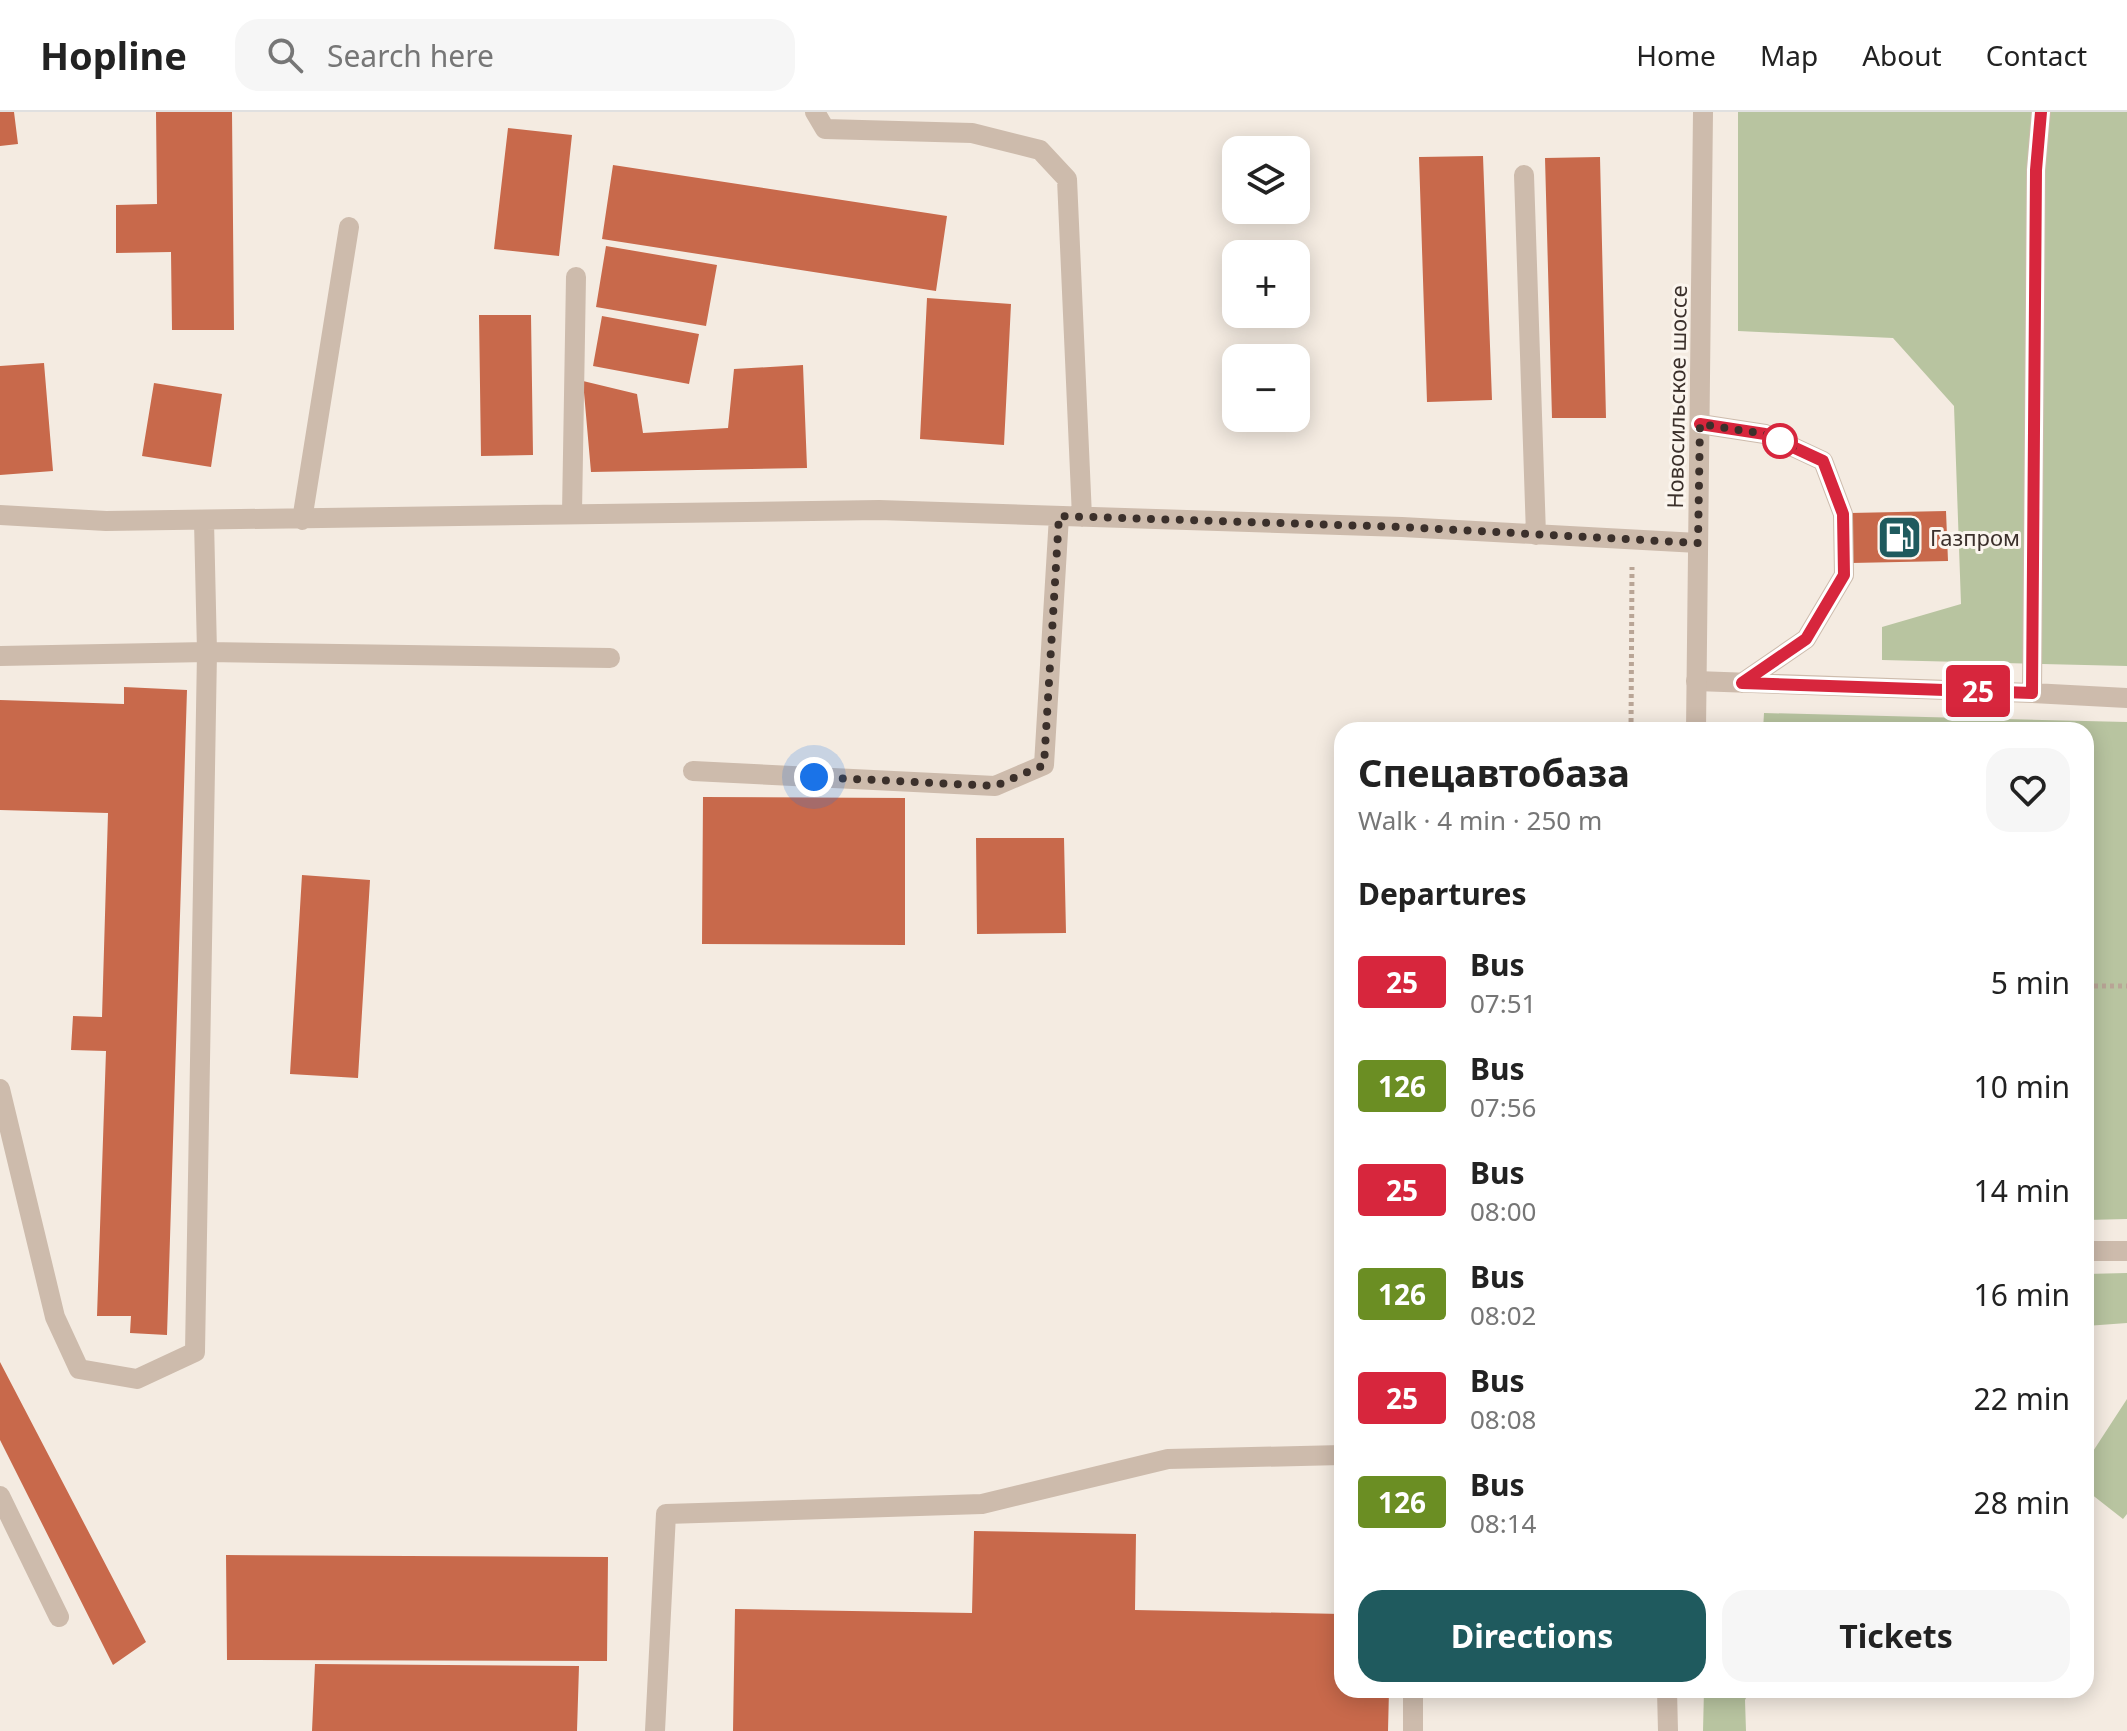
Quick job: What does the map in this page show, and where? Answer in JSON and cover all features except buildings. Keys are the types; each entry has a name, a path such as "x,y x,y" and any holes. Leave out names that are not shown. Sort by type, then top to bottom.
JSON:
{"street":[{"path":"815,112 825,129 972,133 1040,150 1067,179 1082,517"},
{"name":"Новосильское шоссе","path":"1696,722 1703,112"},
{"path":"2032,693 2036,170 2041,112"},
{"path":"1524,175 1536,535"},
{"path":"302,520 349,227"},
{"path":"572,513 576,277"},
{"path":"1700,424 1765,434 1823,461 1843,514 1844,575 1806,639 1742,683"},
{"path":"0,515 106,521 204,521 879,510 1698,543"},
{"path":"693,771 995,786 1044,765 1059,516"},
{"path":"0,1089 55,1317 79,1369 137,1379 195,1352 207,652 204,521"},
{"path":"0,656 207,652 610,658"},
{"path":"1696,681 2127,698"},
{"path":"2094,1251 2127,1251"},
{"path":"655,1731 666,1514 982,1504 1168,1459 1334,1455"},
{"path":"0,1496 59,1617"},
{"path":"1413,1698 1413,1731"},
{"path":"1667,1698 1668,1731"}],"path":[{"path":"1631,722 1632,539"},
{"path":"2094,986 2127,986"}],"green space":[{"path":"1738,112 2127,112 2127,666 1882,660 1882,627 1961,604 1954,406 1893,338 1738,331"},
{"path":"1764,713 2127,722 2127,1219 2094,1220 2094,722 1763,722"},
{"path":"2127,1273 2127,1323 2094,1325 2094,1274"},
{"path":"2127,1399 2127,1514 2123,1519 2094,1496 2094,1450"},
{"path":"1704,1698 1746,1698 1746,1731 1703,1731"}],"bus line":[{"name":"25","path":"1700,424 1765,434 1823,461 1843,514 1844,575 1806,639 1742,683 2032,693 2036,170 2041,112"}],"place":[{"name":"Газпром","path":"1899,537"}],"route":[{"path":"814,777 995,786 1044,765 1059,516 1402,527 1698,543 1700,424 1765,434 1794,447 1780,441"}]}
